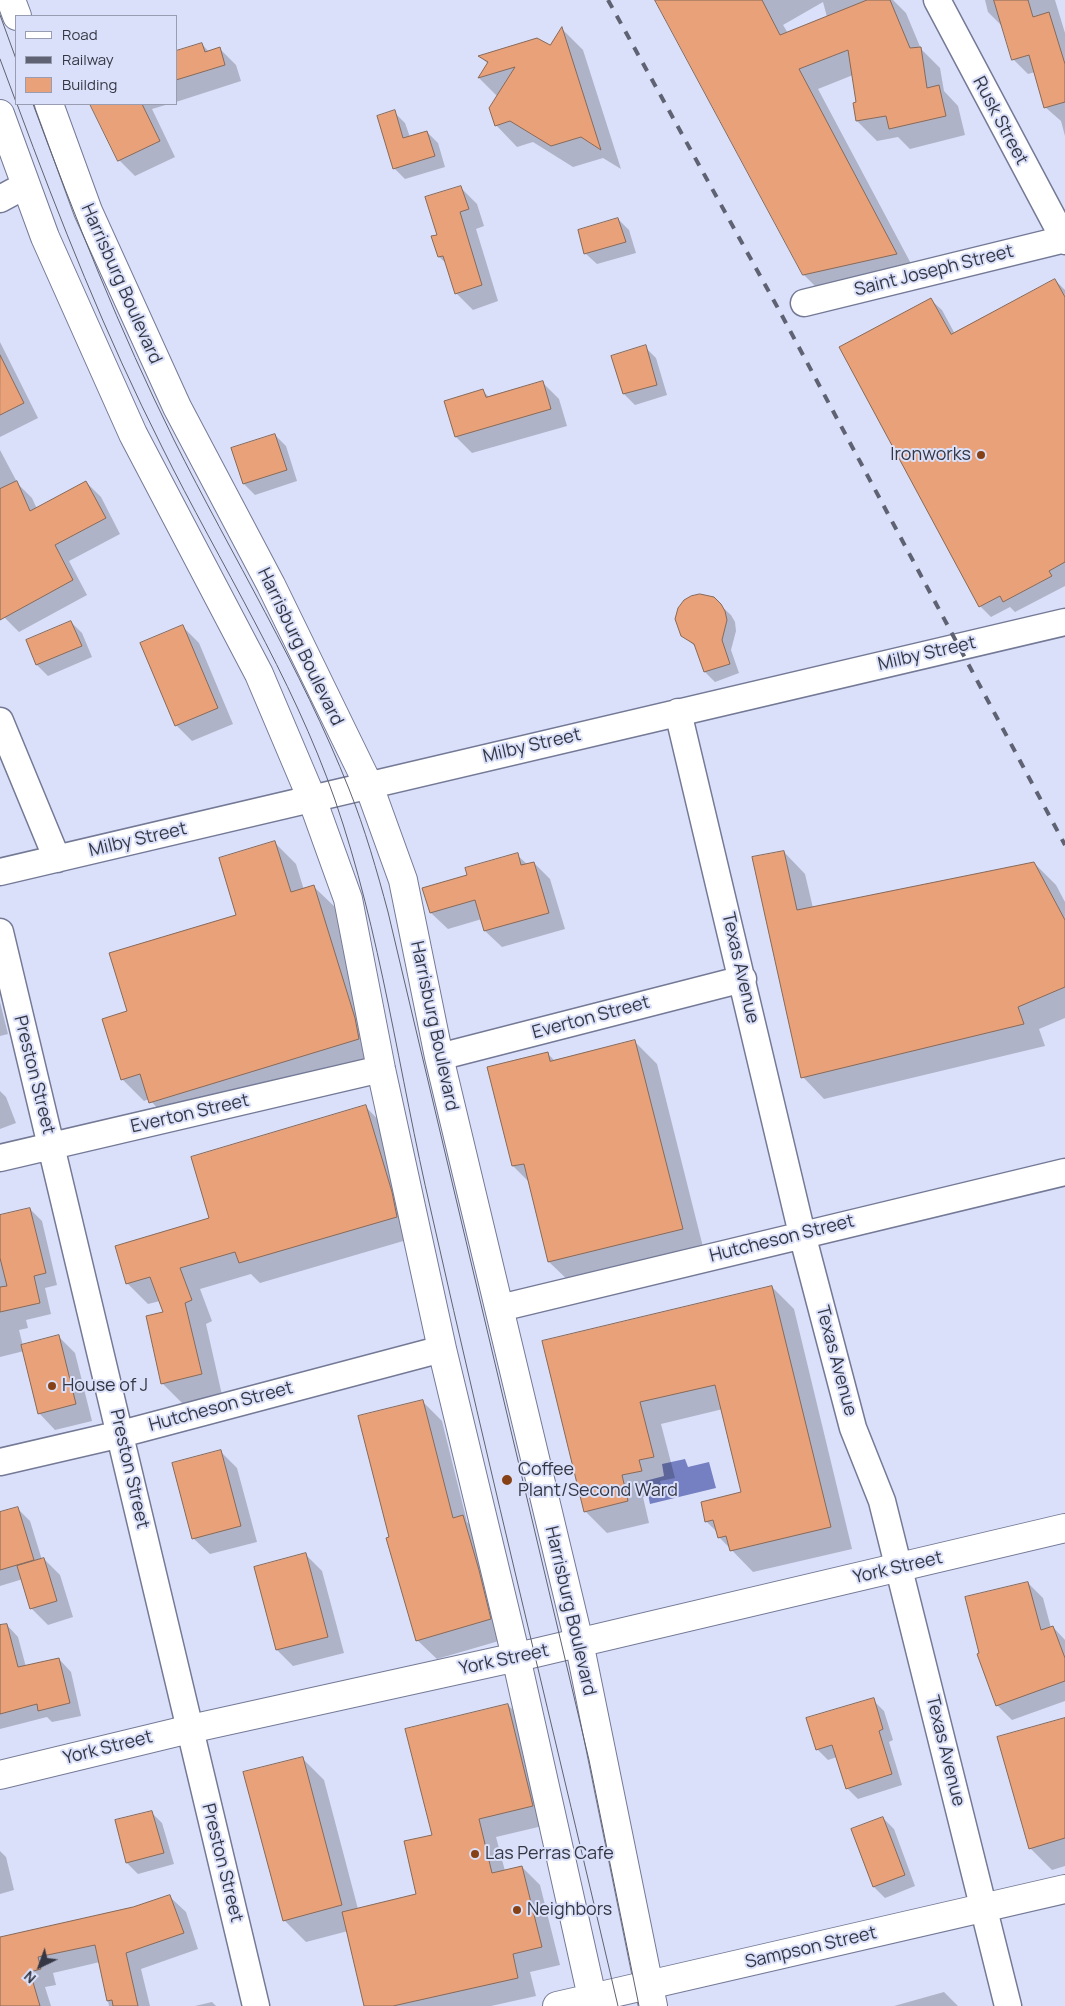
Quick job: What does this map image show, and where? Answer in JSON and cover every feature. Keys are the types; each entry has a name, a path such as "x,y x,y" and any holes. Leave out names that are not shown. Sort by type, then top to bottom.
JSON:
{"main road":[{"path":"11,0 17,15"},
{"name":"Harrisburg Boulevard","path":"49,105 88,210 177,407 271,585 369,786 403,880 439,1058 579,1642 651,1996"},
{"path":"0,114 45,237 133,434 259,674 312,799 348,899 381,1069 442,1349 516,1657 593,2002"},
{"name":"York Street","path":"0,1775 190,1729 516,1657 1065,1528"},
{"name":"Sampson Street","path":"556,2006 651,1996 984,1908 1065,1889"}],"street":[{"name":"Rusk Street","path":"937,0 1065,240"},
{"path":"0,199 26,185"},
{"name":"Saint Joseph Street","path":"804,303 1065,240"},
{"name":"Milby Street","path":"0,872 1065,622"},
{"name":"Texas Avenue","path":"678,712 743,979 802,1234 853,1428 882,1501 1008,2006"},
{"path":"0,721 57,859"},
{"name":"Preston Street","path":"0,932 256,2006"},
{"name":"Everton Street","path":"439,1058 743,979"},
{"name":"Everton Street","path":"0,1158 381,1069"},
{"name":"Hutcheson Street","path":"500,1308 1065,1172"},
{"name":"Hutcheson Street","path":"0,1462 121,1434 442,1349"}],"water":[{"path":"685,1459 688,1467 709,1462 716,1488 650,1504 645,1481 664,1476 662,1464"}],"building":[{"path":"655,0 762,0 780,35 867,0 890,0 910,48 921,47 927,88 939,85 946,116 889,129 886,116 856,121 853,103 856,102 848,50 799,69 897,254 803,275"},
{"path":"994,0 1028,0 1033,17 1049,12 1065,64 1065,102 1044,108 1029,55 1012,60"},
{"path":"562,27 601,150 581,137 551,146 510,121 495,126 489,108 515,67 478,78 488,62 478,56 537,38 550,45"},
{"path":"202,43 205,52 220,47 225,65 178,79 178,50"},
{"path":"90,105 142,105 160,141 118,161"},
{"path":"395,110 403,138 427,131 435,156 393,169 377,116"},
{"path":"461,186 469,209 460,212 482,285 455,294 443,256 438,257 431,236 437,235 425,197"},
{"path":"618,218 626,242 584,254 578,230"},
{"name":"Ironworks","path":"1055,279 1065,297 1065,562 1049,571 1052,576 1003,602 1000,596 979,607 839,347 931,298 951,334"},
{"path":"646,345 657,385 623,394 611,356"},
{"path":"0,355 24,403 0,415"},
{"path":"543,381 551,409 455,437 444,401 483,389 486,397"},
{"path":"275,434 287,470 243,484 231,448"},
{"path":"17,481 30,511 86,481 106,518 55,545 73,580 0,620 0,489"},
{"path":"700,594 714,597 725,611 727,620 722,640 730,664 704,672 694,644 681,636 675,619 678,608 684,600"},
{"path":"71,621 82,646 36,665 26,640"},
{"path":"183,625 218,708 175,726 140,643"},
{"path":"275,841 291,892 314,885 355,1018 359,1039 149,1103 140,1074 121,1080 102,1019 127,1011 109,953 236,915 219,858"},
{"path":"784,851 797,910 1034,862 1065,920 1065,987 1018,1007 1024,1024 801,1078 752,857"},
{"path":"518,853 521,865 534,862 549,913 484,931 475,900 430,913 422,888 467,875 465,868"},
{"path":"635,1040 683,1229 548,1262 524,1164 512,1166 487,1067 548,1052 550,1061"},
{"path":"366,1105 392,1192 397,1217 239,1263 235,1252 180,1268 192,1300 185,1303 202,1374 161,1384 146,1316 163,1312 150,1277 126,1284 115,1246 209,1218 191,1157"},
{"path":"30,1208 46,1273 34,1276 40,1303 0,1312 0,1287 7,1286 0,1258 0,1215"},
{"path":"772,1286 831,1527 730,1551 726,1536 718,1538 713,1520 705,1522 701,1502 741,1492 715,1385 640,1402 654,1457 639,1460 642,1471 622,1475 628,1501 584,1512 542,1341"},
{"path":"59,1335 76,1404 38,1414 21,1345"},
{"path":"423,1400 453,1518 463,1515 491,1619 416,1641 386,1538 389,1537 358,1416"},
{"path":"221,1450 241,1526 192,1539 172,1463"},
{"path":"18,1507 34,1560 0,1570 0,1512"},
{"path":"306,1553 328,1637 276,1650 254,1567"},
{"path":"44,1558 57,1601 30,1609 17,1566"},
{"path":"1028,1582 1041,1630 1053,1626 1065,1658 1065,1681 996,1706 977,1654 979,1653 965,1597"},
{"path":"7,1624 18,1667 59,1658 70,1703 38,1711 37,1704 0,1714 0,1625"},
{"path":"874,1698 883,1729 879,1731 892,1774 846,1789 832,1745 816,1750 806,1718"},
{"path":"508,1704 533,1806 479,1819 492,1873 522,1866 542,1947 513,1954 518,1978 393,2006 364,2006 342,1912 416,1894 404,1841 432,1835 405,1729"},
{"path":"1065,1718 1065,1838 1029,1849 997,1737"},
{"path":"303,1757 342,1905 283,1921 243,1772"},
{"path":"152,1811 164,1853 126,1863 115,1820"},
{"path":"883,1817 905,1875 873,1887 851,1829"},
{"path":"170,1895 184,1933 126,1953 138,2006 113,2006 112,2000 107,2001 95,1945 38,1957 41,1969 30,1972 40,2006 0,2006 0,1937 133,1907"}],"tram line":[{"path":"0,15 15,56"},
{"path":"0,59 15,99"},
{"path":"17,105 67,234 122,363 184,491 254,621 298,709 318,754 351,850 377,952 454,1311 618,2006"},
{"path":"33,105 82,232 135,358 196,483 310,700 349,789 375,866 388,912 589,1760 639,2006"}],"railway":[{"path":"608,0 779,310 1065,845"}],"place":[{"name":"Ironworks","path":"981,455"},
{"name":"House of J","path":"52,1386"},
{"name":"Coffee Plant/Second Ward","path":"507,1480"},
{"name":"Las Perras Cafe","path":"475,1854"},
{"name":"Neighbors","path":"517,1910"}]}
